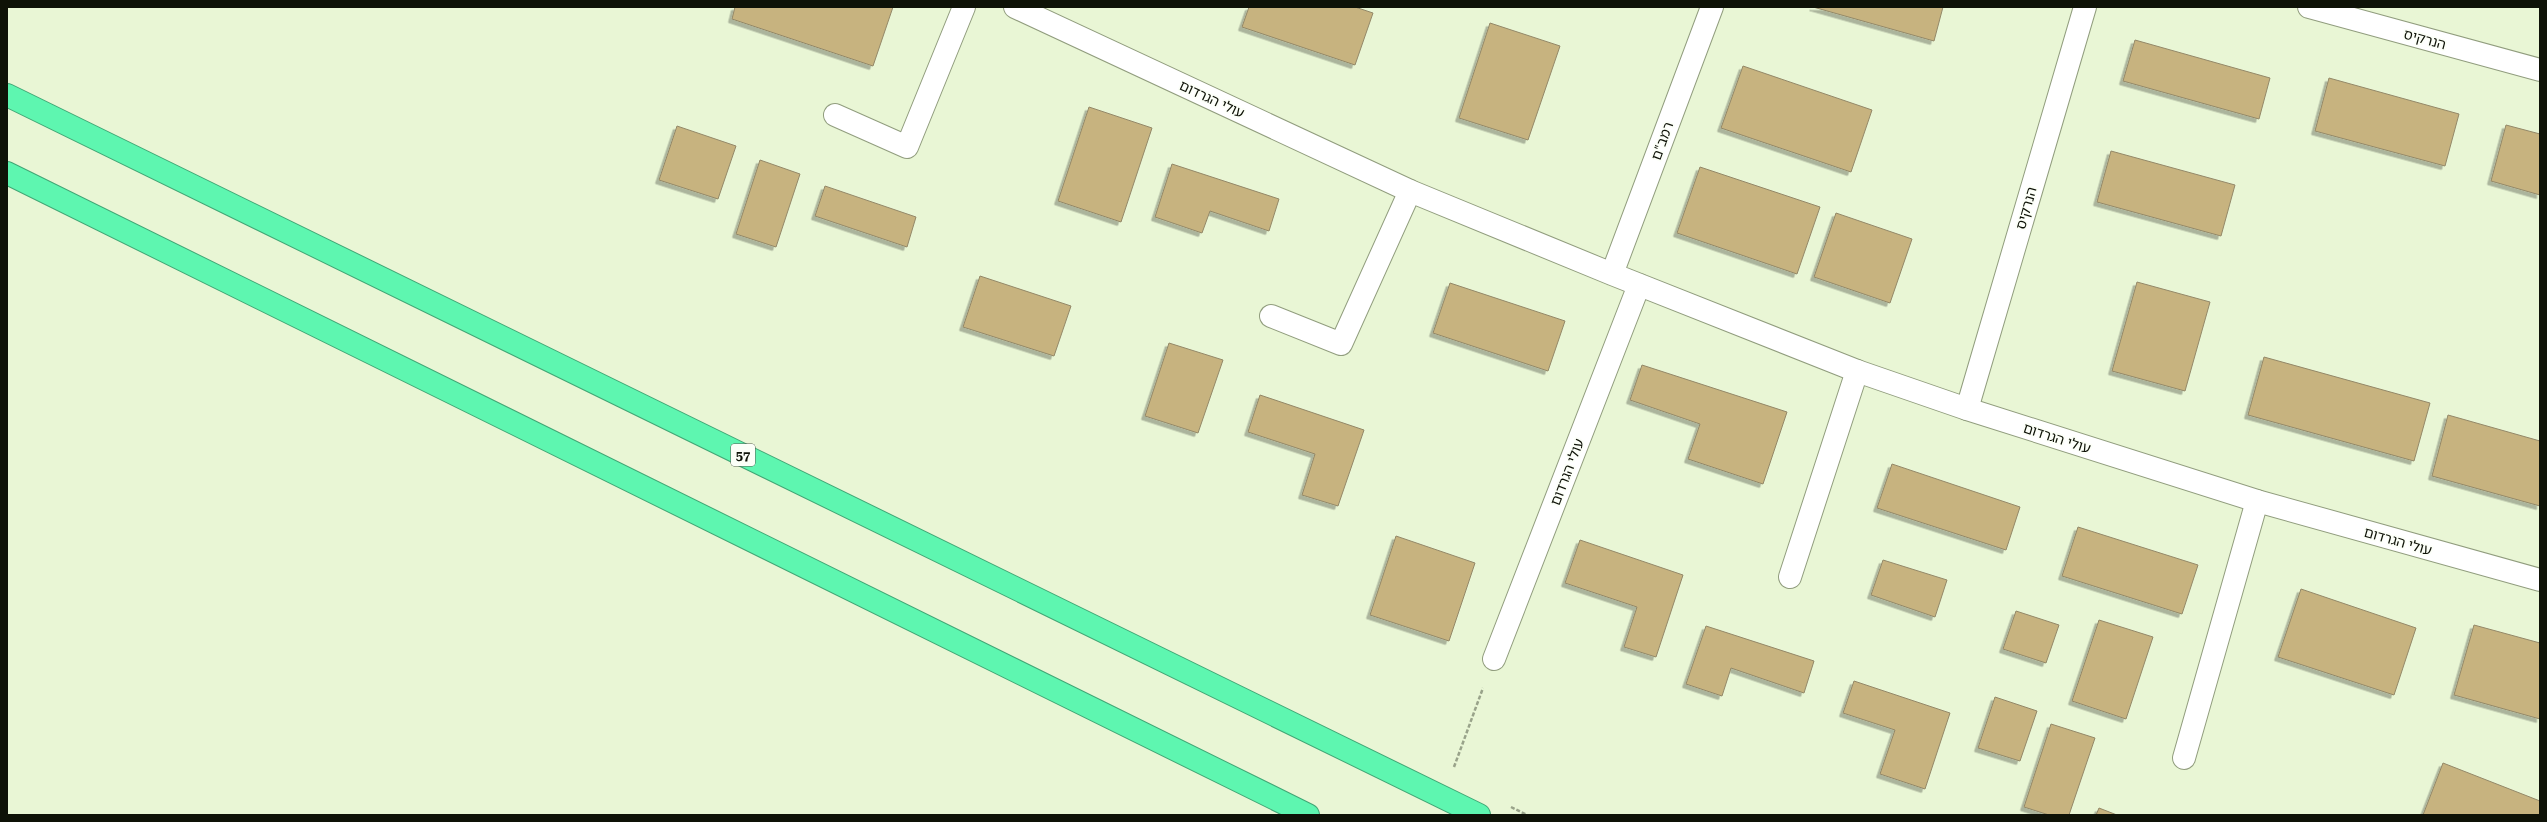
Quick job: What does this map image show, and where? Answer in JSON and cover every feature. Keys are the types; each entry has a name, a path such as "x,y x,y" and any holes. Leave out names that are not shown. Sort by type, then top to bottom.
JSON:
{"highway":[{"name":"57","path":"7,95 1479,815"},
{"path":"7,172 1308,815"}],"street":[{"path":"835,116 907,147 964,7"},
{"name":"עולי הגרדום","path":"1015,7 1410,191 1612,274 1858,371 1967,409 2257,501 2540,580"},
{"name":"רמב\"ם","path":"1612,274 1712,7"},
{"name":"הנרקיס","path":"1967,409 2085,7"},
{"name":"הנרקיס","path":"2309,7 2540,70"},
{"path":"1270,316 1341,344 1410,191"},
{"name":"עולי הגרדום","path":"1494,659 1640,285"},
{"path":"1790,577 1858,371"},
{"path":"2184,758 2257,501"}],"path":[{"path":"1453,770 1494,659"}],"building":[{"path":"735,7 893,7 873,66 732,19"},
{"path":"1249,7 1355,7 1373,13 1355,65 1242,27"},
{"path":"1813,7 1943,7 1934,41"},
{"path":"1490,23 1560,46 1528,140 1459,118"},
{"path":"2135,40 2270,78 2259,119 2123,81"},
{"path":"1743,66 1872,110 1851,172 1721,128"},
{"path":"2329,78 2459,114 2445,166 2315,131"},
{"path":"1089,107 1152,128 1121,222 1058,201"},
{"path":"2506,125 2540,134 2540,195 2491,181"},
{"path":"677,126 736,146 718,199 659,180"},
{"path":"2111,151 2235,185 2221,236 2097,202"},
{"path":"760,160 800,174 776,247 736,234"},
{"path":"1172,164 1279,199 1269,231 1210,211 1202,233 1155,217"},
{"path":"1700,167 1820,207 1797,274 1677,233"},
{"path":"825,186 916,217 907,247 815,216"},
{"path":"1836,213 1912,239 1890,303 1814,277"},
{"path":"980,276 1071,306 1054,356 963,327"},
{"path":"2137,282 2210,302 2185,391 2112,371"},
{"path":"1450,283 1565,321 1548,371 1433,333"},
{"path":"1169,343 1223,360 1198,433 1145,416"},
{"path":"2264,357 2430,403 2414,461 2248,415"},
{"path":"1642,365 1787,412 1763,484 1688,459 1700,424 1630,400"},
{"path":"1260,395 1364,430 1338,506 1302,495 1315,454 1248,432"},
{"path":"2448,415 2540,441 2540,506 2432,476"},
{"path":"1892,464 2020,507 2006,550 1877,508"},
{"path":"2078,527 2198,565 2182,614 2062,576"},
{"path":"1396,536 1475,563 1449,641 1370,615"},
{"path":"1580,540 1683,575 1656,657 1624,647 1637,607 1565,583"},
{"path":"1883,560 1947,580 1935,617 1871,595"},
{"path":"2301,589 2416,628 2394,695 2278,657"},
{"path":"2016,611 2059,625 2046,663 2003,649"},
{"path":"2099,620 2153,637 2126,719 2072,701"},
{"path":"2474,625 2540,643 2540,719 2454,695"},
{"path":"1706,626 1814,661 1804,693 1731,668 1722,696 1686,684"},
{"path":"1854,681 1950,713 1925,789 1880,774 1895,730 1843,713"},
{"path":"1995,697 2037,711 2020,761 1978,748"},
{"path":"2051,724 2095,738 2069,815 2049,815 2024,807"},
{"path":"2443,763 2540,801 2540,815 2423,815"},
{"path":"2099,808 2117,815 2096,815"}]}
